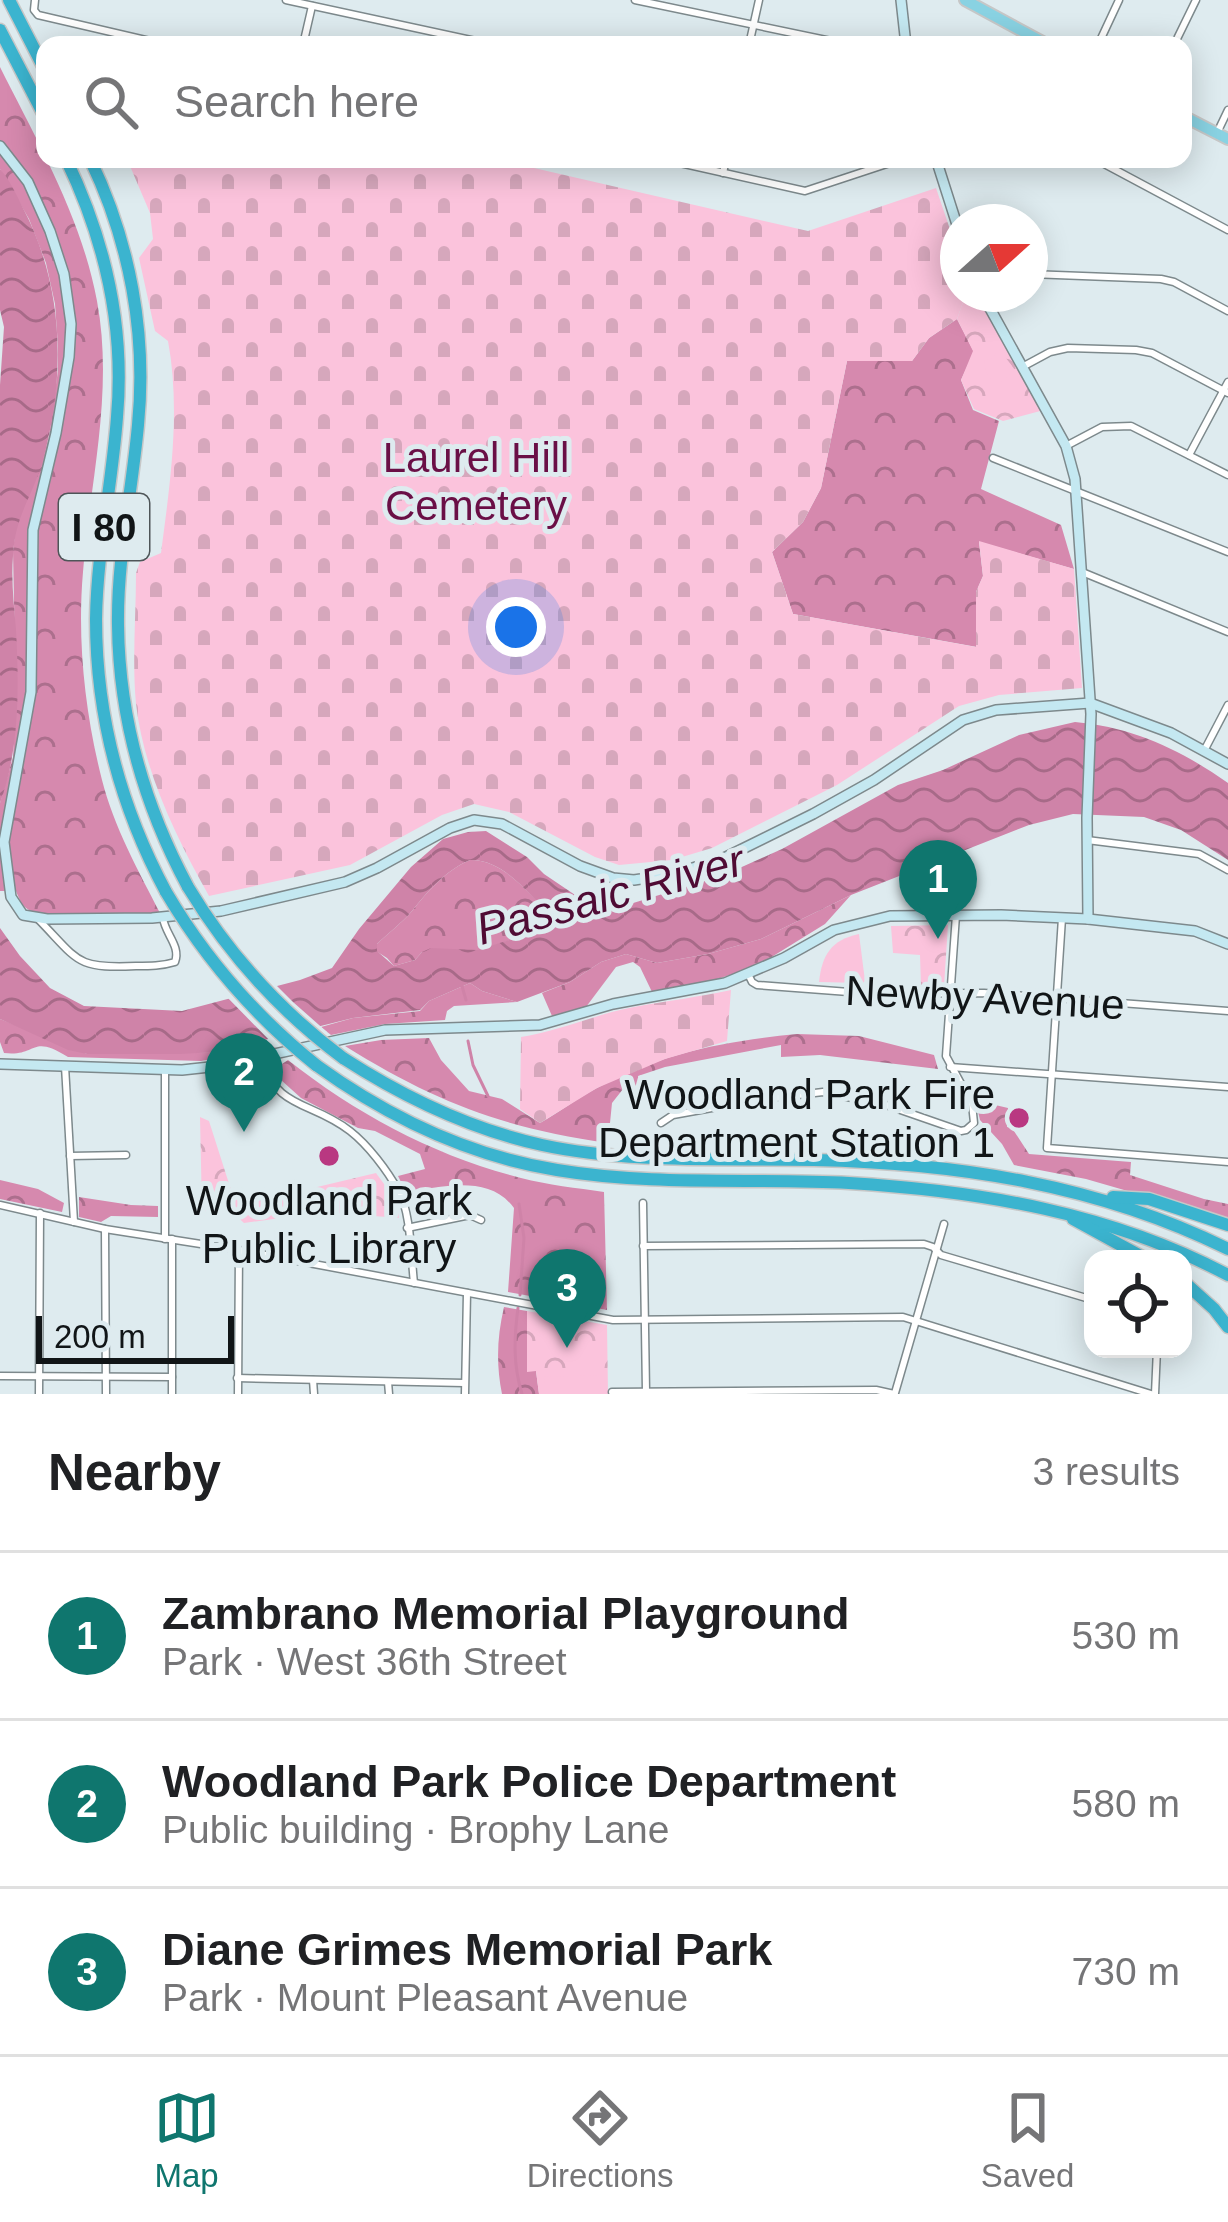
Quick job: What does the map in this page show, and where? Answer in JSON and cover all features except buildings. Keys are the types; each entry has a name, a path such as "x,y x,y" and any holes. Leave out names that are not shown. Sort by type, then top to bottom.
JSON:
{"highway":[{"path":"9,0 36,52"},
{"path":"0,30 36,100"},
{"name":"I 80","path":"70,168 102,252 118,346 118,416 97,595 97,643 102,704 121,786 147,854 203,950 281,1036 316,1065 416,1125 536,1166 632,1178 876,1185 960,1194 1057,1210 1127,1230 1228,1275"},
{"name":"I 80","path":"94,168 127,261 140,345 140,406 118,597 122,692 143,787 188,887 212,925 288,1013 343,1058 394,1090 479,1127 545,1145 636,1156 897,1164 988,1175 1088,1195 1165,1220 1228,1249"},
{"path":"1088,1195 1149,1199 1228,1225"},
{"path":"1057,1210 1130,1250"},
{"path":"1192,1288 1228,1328"}],"main road":[{"path":"965,0 1031,36"},
{"path":"1192,121 1222,136"}],"street":[{"path":"35,0 34,12 131,36"},
{"path":"286,0 452,36"},
{"path":"635,0 807,36"},
{"path":"751,36 759,0"},
{"path":"901,0 905,36"},
{"path":"1102,36 1119,0"},
{"path":"1178,36 1196,0"},
{"path":"305,36 312,6"},
{"path":"1222,136 1228,110"},
{"path":"0,146 28,182 50,231 64,274 70,324 56,433 32,530 32,692 4,842 14,905 23,915 38,919 164,918 221,910 328,887 474,820 502,824 580,866 613,878 674,874 724,858 835,802 963,720 996,710 1091,712 1106,707 1205,749 1228,764"},
{"path":"701,168 805,191 875,168"},
{"path":"723,173 724,168"},
{"path":"939,168 950,204"},
{"path":"1112,168 1228,230"},
{"path":"1048,275 1168,280 1228,311"},
{"path":"992,312 1066,446 1076,490 1091,712 1088,919"},
{"path":"1023,367 1068,348 1136,350 1152,353 1226,392"},
{"path":"1189,455 1228,382"},
{"path":"1066,446 1097,429 1122,425 1137,428 1228,475"},
{"path":"993,458 1228,552"},
{"path":"1081,572 1228,632"},
{"path":"1205,749 1228,705"},
{"path":"1087,840 1199,854 1228,870"},
{"path":"661,1123 673,1115 823,1092 886,1105 966,1130 974,1123 974,1110 949,1067 946,1052 956,915"},
{"path":"2,1063 166,1070 219,1066 398,1028 540,1025 613,1004 705,988 748,974 845,926 890,916 1088,919 1195,931 1228,944"},
{"path":"38,919 75,957 102,968 175,962 176,947 164,918"},
{"path":"1062,918 1046,1136 1049,1149 1228,1162"},
{"name":"Newby Avenue","path":"748,974 757,985 874,994 984,993 1228,1010"},
{"path":"258,1057 278,1092 340,1125 364,1145 398,1190 414,1283"},
{"path":"64,1066 74,1222"},
{"path":"949,1067 1228,1087"},
{"path":"166,1070 172,1394"},
{"path":"70,1156 126,1155"},
{"path":"643,1203 646,1393"},
{"path":"0,1204 105,1229 601,1318 893,1316 1153,1394 1156,1358"},
{"path":"39,1394 40,1214"},
{"path":"407,1228 470,1215 481,1220"},
{"path":"611,1392 876,1390 894,1394 944,1224"},
{"path":"105,1229 106,1394"},
{"path":"643,1246 924,1244 941,1255 1084,1297"},
{"path":"238,1394 239,1250"},
{"path":"465,1394 467,1292"},
{"path":"0,1376 172,1377"},
{"path":"238,1378 464,1383"},
{"path":"313,1380 314,1394"},
{"path":"388,1382 389,1394"}],"green space":[{"path":"0,67 36,138 36,168 50,168 69,210 97,301 102,403 83,572 84,677 107,797 160,913 46,914 27,909 16,891 0,891 0,803 13,757 16,700 13,551 16,525 49,437 58,346 46,263 29,219 0,169"},
{"name":"Laurel Hill Cemetery","path":"131,168 534,168 808,231 936,188 941,204 940,312 960,312 957,319 929,338 912,361 847,361 821,488 803,522 772,552 793,614 976,647 976,592 983,576 979,541 1074,569 1082,688 999,695 959,706 837,785 712,848 672,860 619,865 509,812 474,804 442,815 350,865 209,896 163,803 136,704 136,573 140,562 161,553 173,447 168,341 155,331 139,258 153,239 150,213"},
{"path":"960,312 989,312 1044,410 1003,421 974,409 961,380 973,351 957,319"},
{"path":"957,319 974,352 961,380 973,410 999,421 981,489 1061,525 1074,569 979,542 983,576 976,592 977,647 793,614 772,552 803,522 821,488 847,361 912,361 929,338"},
{"path":"1005,348 1015,370 998,384 987,375 985,360"},
{"path":"470,860 505,872 554,923 477,951 422,952 415,960 394,966 376,951 377,944 438,882"},
{"path":"851,895 825,924 770,958 705,983 652,992 633,962 616,967 586,1007 552,1016 542,993 626,954 657,963 761,939"},
{"path":"948,925 944,986 921,986 920,955 893,953 891,926"},
{"path":"859,934 865,981 819,982 830,950"},
{"path":"470,983 517,1002 454,1006 445,1020 385,1024 331,1035 321,1027 353,1018 420,1011 429,1001"},
{"path":"731,990 727,1041 665,1059 597,1088 540,1123 520,1109 521,1037 620,1010"},
{"path":"0,1019 87,1054 214,1052 266,1040 275,1048 201,1061 68,1057 40,1046 4,1053"},
{"path":"797,1034 859,1036 934,1055 938,1069 820,1055 781,1057 781,1045 665,1067 638,1076 640,1088 623,1089 612,1103 608,1143 471,1110 409,1083 345,1046 429,1038 441,1060 469,1091 502,1099 540,1123 621,1076 669,1057"},
{"path":"288,1060 369,1116 428,1146 521,1178 604,1192 607,1310 508,1292 514,1208 504,1197 464,1185 406,1192 398,1176 425,1169 420,1154 301,1098 281,1080 279,1066"},
{"path":"974,1095 991,1104 1008,1108 1007,1127 1029,1154 1131,1162 1130,1175 1228,1204 1228,1220 1086,1179 1014,1165 980,1120"},
{"path":"200,1117 209,1121 232,1193 254,1202 376,1173 395,1199 399,1218 324,1212 244,1223 232,1212 202,1211"},
{"path":"0,1180 38,1189 64,1203 62,1212 0,1199"},
{"path":"79,1197 158,1206 158,1217 111,1216 101,1222 79,1217"},
{"path":"504,1307 527,1311 527,1371 536,1371 539,1394 502,1394 498,1350"},
{"path":"527,1311 607,1325 608,1394 539,1394 536,1371 527,1372"},
{"path":"597,1375 600,1394 546,1394 544,1377"}],"water":[{"path":"0,169 23,208 47,268 58,364 43,460 14,542 17,717 0,803 4,327"},
{"path":"1075,722 1096,725 1137,735 1192,760 1228,783 1228,860 1181,830 1144,817 1073,814 1029,825 851,895 761,939 657,963 626,954 517,1002 470,983 429,1001 420,1010 353,1018 215,1052 181,1054 87,1054 0,1019 0,928 50,988 84,1006 182,1011 332,968 411,867 443,839 486,831 584,901 630,904 724,875 898,785 1019,735","holes":["470,860 483,861 516,880 553,923 477,950 431,948 415,960 394,966 377,951 377,944 445,875"]}],"pier":[{"path":"271,980 327,1032 274,1045 223,993"}],"waterway":[{"path":"462,986 466,1000"},
{"path":"468,1041 488,1096"},
{"path":"519,1204 524,1238 520,1295"},
{"path":"518,1308 515,1351 522,1394"}],"place":[{"name":"Zambrano Memorial Playground","path":"938,939"},
{"name":"Woodland Park Fire Department Station 1","path":"1019,1118"},
{"name":"Woodland Park Police Department","path":"244,1132"},
{"name":"Woodland Park Public Library","path":"329,1156"},
{"name":"Diane Grimes Memorial Park","path":"567,1348"}],"water label":[{"name":"Passaic River","path":"610,894"}]}
